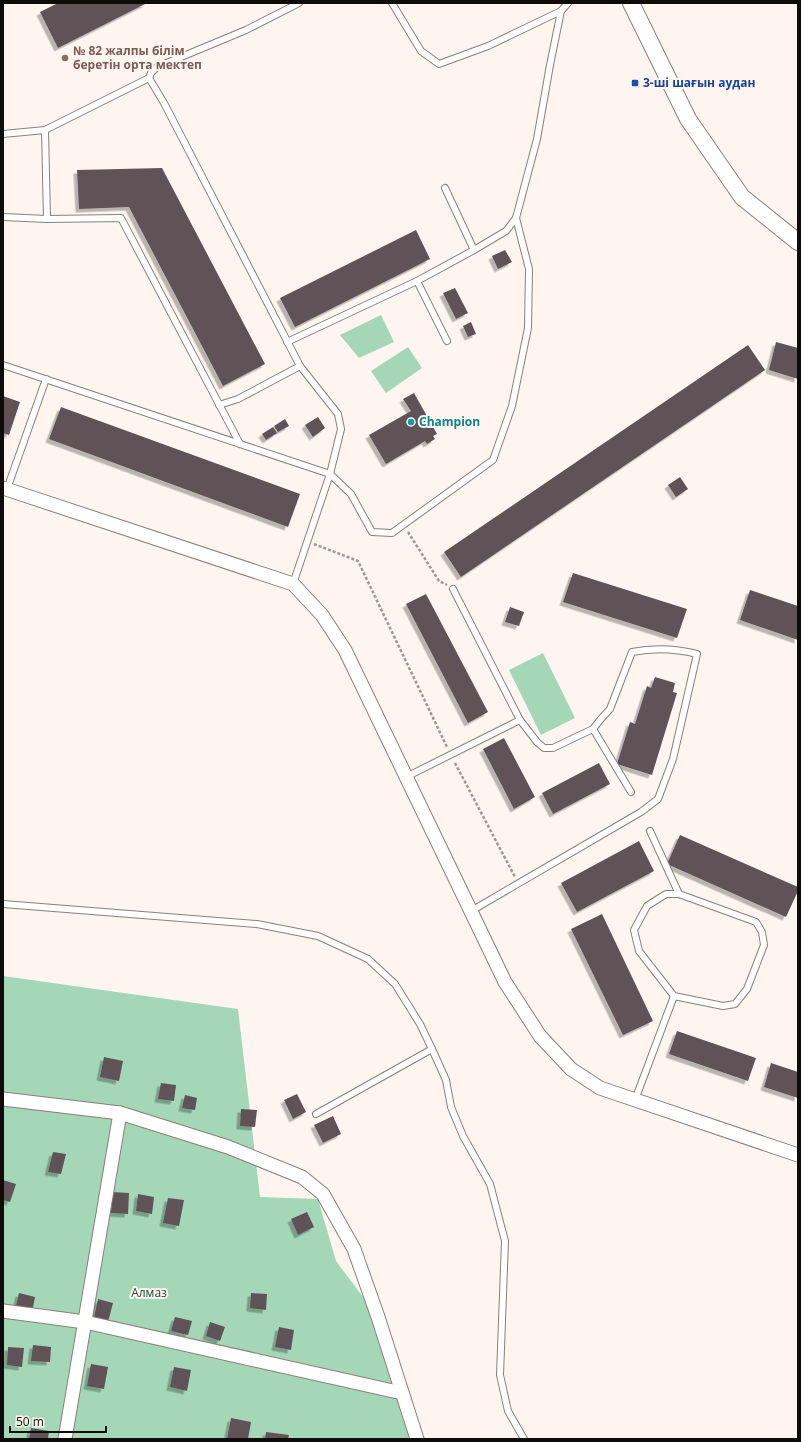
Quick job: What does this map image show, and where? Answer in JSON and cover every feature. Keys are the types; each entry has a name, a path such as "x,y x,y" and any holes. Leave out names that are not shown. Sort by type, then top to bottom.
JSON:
{"street":[{"path":"631,3 688,119 742,197 798,242"},
{"path":"5,488 293,584 322,615 345,650 505,982 540,1036 571,1069 600,1088 798,1155"},
{"path":"3,1099 120,1114 228,1147 302,1177 323,1194 354,1249 417,1439"},
{"path":"65,1439 120,1114"},
{"path":"3,1311 85,1322 402,1393"}],"lane":[{"path":"3,134 45,130 149,78 151,73 157,67 246,30 299,3"},
{"path":"392,3 421,51 439,64 488,46 561,11 568,3"},
{"path":"287,342 417,280 474,250 506,231 516,218 538,139 550,65 561,11"},
{"path":"149,78 164,102 300,366 338,414 341,429 330,474 293,584"},
{"path":"45,130 47,219"},
{"path":"445,188 474,250"},
{"path":"3,217 47,219 122,218 240,444"},
{"path":"3,364 330,474 351,494 372,532 392,533 493,460 512,406 528,328 529,269 516,218"},
{"path":"417,280 446,340"},
{"path":"219,406 238,399 300,366"},
{"path":"5,488 46,379"},
{"path":"453,589 520,720 537,742 544,748 553,748 593,728 610,709 632,652 644,649 686,651 697,654 673,759 658,799 641,812 471,912"},
{"path":"406,777 520,720"},
{"path":"593,728 631,792"},
{"path":"650,831 679,894"},
{"path":"666,894 679,894 756,922 762,932 764,945 747,989 735,1004 723,1006 674,996 639,951 634,930 647,906 666,894"},
{"path":"3,904 257,924 318,936 368,959 395,984 420,1024 432,1049 446,1080 451,1107 464,1136 490,1184 505,1241 500,1375 508,1412 524,1439"},
{"path":"635,1100 674,996"},
{"path":"316,1114 432,1049"}],"path":[{"path":"404,525 439,581 453,589"},
{"path":"307,542 358,561 450,754 519,884"}],"green space":[{"path":"381,315 394,342 359,358 340,335"},
{"path":"408,347 422,368 386,393 371,371"},
{"path":"543,653 575,718 541,735 509,670"},
{"name":"Алмаз","path":"3,976 238,1009 260,1197 318,1199 336,1261 378,1317 417,1439 3,1439"}],"building":[{"path":"58,3 147,3 58,48 40,12"},
{"path":"162,168 265,364 223,386 129,207 79,209 77,170"},
{"path":"416,230 430,259 295,327 280,298"},
{"path":"505,250 512,262 498,269 492,256"},
{"path":"455,288 468,313 456,319 443,293"},
{"path":"471,322 476,334 468,337 463,326"},
{"path":"776,342 798,348 798,379 769,370"},
{"path":"748,345 765,370 461,577 444,552"},
{"name":"Champion","path":"414,393 437,434 433,436 435,439 427,444 425,441 386,464 369,435 411,411 403,399"},
{"path":"3,396 20,402 9,435 3,433"},
{"path":"61,407 300,494 288,527 49,439"},
{"path":"318,417 325,428 313,437 305,425"},
{"path":"285,419 289,426 278,432 274,426"},
{"path":"273,427 277,433 266,440 262,434"},
{"path":"680,477 688,489 676,497 668,485"},
{"path":"573,573 687,609 677,638 563,602"},
{"path":"750,590 798,606 798,640 740,620"},
{"path":"426,594 488,712 468,723 406,604"},
{"path":"510,607 524,612 519,626 505,622"},
{"path":"655,677 675,683 673,692 677,693 652,775 617,764 630,722 635,724 647,686 651,688"},
{"path":"504,738 535,797 514,809 483,749"},
{"path":"599,763 610,784 553,814 542,793"},
{"path":"680,835 798,887 798,891 786,917 667,864"},
{"path":"639,841 654,871 577,912 561,883"},
{"path":"602,914 653,1021 623,1035 571,929"},
{"path":"677,1031 756,1058 748,1081 669,1054"},
{"path":"104,1057 123,1061 119,1081 100,1077"},
{"path":"771,1063 798,1072 798,1098 764,1087"},
{"path":"161,1083 176,1085 174,1101 158,1099"},
{"path":"297,1094 306,1112 293,1119 284,1100"},
{"path":"185,1095 197,1098 195,1110 182,1108"},
{"path":"241,1109 257,1110 255,1127 240,1126"},
{"path":"333,1116 341,1134 323,1143 314,1125"},
{"path":"53,1152 66,1154 61,1174 48,1172"},
{"path":"3,1180 16,1184 10,1202 3,1200"},
{"path":"112,1192 129,1193 128,1214 111,1213"},
{"path":"138,1194 154,1197 152,1214 136,1211"},
{"path":"168,1198 184,1200 179,1226 163,1223"},
{"path":"307,1212 314,1227 298,1235 291,1219"},
{"path":"19,1293 35,1297 32,1313 15,1310"},
{"path":"251,1293 267,1294 266,1310 250,1308"},
{"path":"98,1299 113,1303 108,1322 94,1318"},
{"path":"175,1317 192,1321 188,1335 171,1331"},
{"path":"210,1322 225,1327 220,1341 206,1336"},
{"path":"279,1327 294,1330 291,1350 275,1347"},
{"path":"33,1345 51,1347 50,1362 31,1361"},
{"path":"8,1347 24,1348 22,1367 7,1365"},
{"path":"91,1364 108,1367 104,1389 87,1386"},
{"path":"174,1367 191,1370 187,1391 170,1387"},
{"path":"231,1418 251,1422 248,1439 227,1439"},
{"path":"31,1428 49,1431 48,1439 29,1439"},
{"path":"266,1432 289,1435 288,1439 265,1439"}],"place":[{"name":"№ 82 жалпы білім беретін орта мектеп","path":"65,58"},
{"name":"3-ші шағын аудан","path":"635,83"},
{"name":"Champion","path":"411,422"}]}
